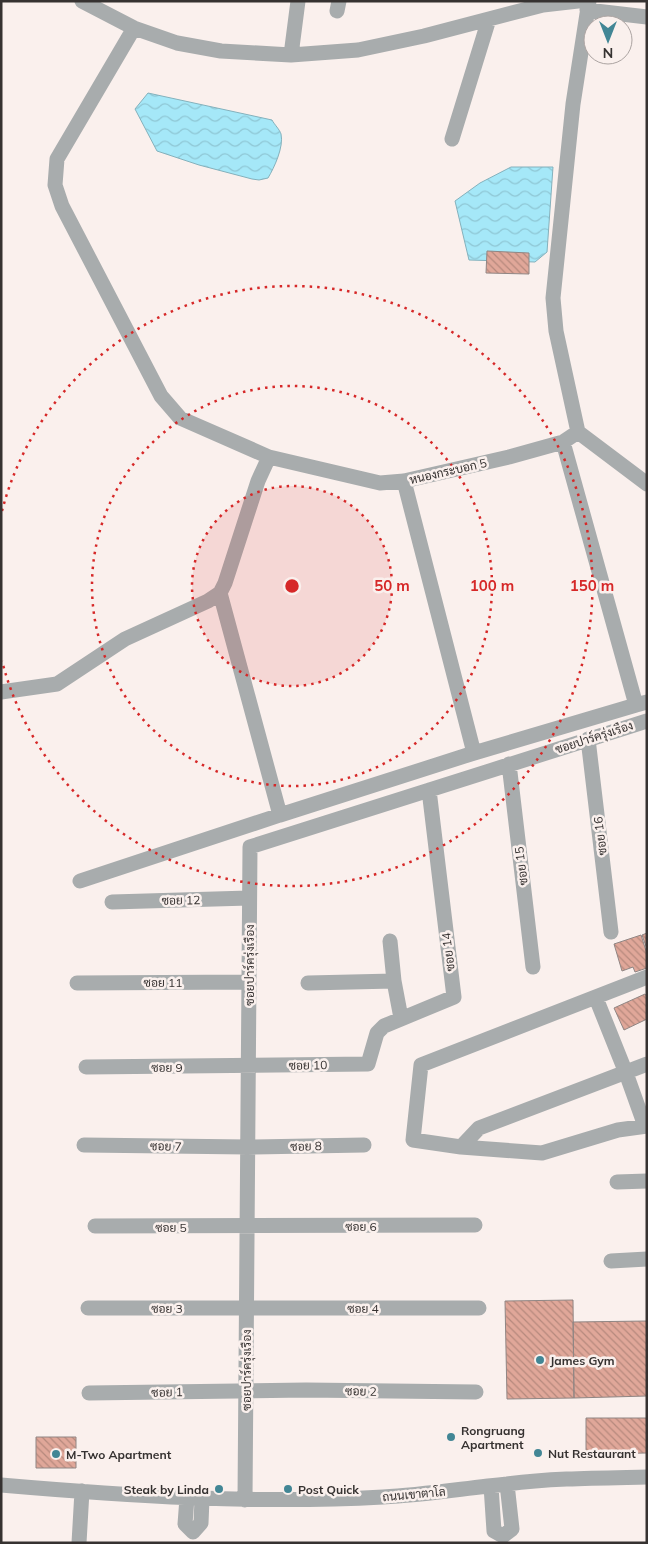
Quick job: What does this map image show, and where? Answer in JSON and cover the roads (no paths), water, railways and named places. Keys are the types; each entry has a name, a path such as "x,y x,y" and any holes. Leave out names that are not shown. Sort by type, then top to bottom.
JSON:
{"street":[{"path":"82,1 134,28 177,43 221,51 291,54 358,50 424,36 544,3 585,4 647,17"},
{"path":"291,54 298,1"},
{"path":"585,4 553,298 556,332 578,432 647,484"},
{"path":"452,139 489,19"},
{"name":"หนองกระบอก 5","path":"134,28 57,159 55,185 62,206 161,396 180,418 269,457 380,483 404,482 509,457 563,442 578,432"},
{"path":"80,881 474,753 641,703 563,442"},
{"path":"1,692 57,684 125,638 208,601 220,593 258,482 269,457"},
{"path":"404,482 474,753"},
{"path":"220,593 280,815"},
{"name":"ซอยปาร์ครุ่งเรือง","path":"245,1500 250,847 647,721"},
{"name":"ซอย 16","path":"588,739 611,932"},
{"name":"ซอย 15","path":"510,764 533,967"},
{"name":"ซอย 14","path":"368,1064 377,1033 384,1026 454,997 429,790"},
{"name":"ซอย 12","path":"112,902 249,898"},
{"path":"390,941 394,981 401,1018"},
{"path":"596,998 646,1126 618,1130 542,1153 461,1147 413,1140 421,1066 647,977"},
{"path":"308,983 394,981"},
{"name":"ซอย 11","path":"77,983 249,982"},
{"name":"ซอย 10","path":"248,1067 368,1064"},
{"path":"461,1147 480,1128 647,1064"},
{"name":"ซอย 9","path":"86,1068 248,1067"},
{"name":"ซอย 7","path":"84,1145 248,1147"},
{"name":"ซอย 8","path":"248,1147 364,1145"},
{"path":"618,1182 647,1181"},
{"name":"ซอย 5","path":"95,1226 247,1227"},
{"name":"ซอย 6","path":"247,1227 475,1226"},
{"path":"611,1261 647,1259"},
{"name":"ซอย 3","path":"88,1308 247,1308"},
{"name":"ซอย 4","path":"247,1308 479,1308"},
{"name":"ซอย 2","path":"246,1391 476,1392"},
{"name":"ซอย 1","path":"89,1393 246,1391"},
{"name":"ถนนเขาตาโล","path":"1,1485 194,1499 245,1500 384,1497 576,1478 647,1477"},
{"path":"491,1486 494,1531 503,1539 512,1528 507,1484"},
{"path":"79,1543 82,1491"},
{"path":"193,1537 185,1524 194,1499"}],"water":[{"path":"148,93 272,120 282,139 278,157 268,178 252,179 199,165 157,151 135,109"},
{"path":"511,167 553,167 547,252 535,262 469,260 455,201 480,183"}],"place":[{"name":"James Gym","path":"540,1360"},
{"name":"Rongruang Apartment","path":"451,1437"},
{"name":"Nut Restaurant","path":"538,1453"},
{"name":"M-Two Apartment","path":"56,1454"},
{"name":"Steak by Linda","path":"219,1489"},
{"name":"Post Quick","path":"288,1489"}]}
